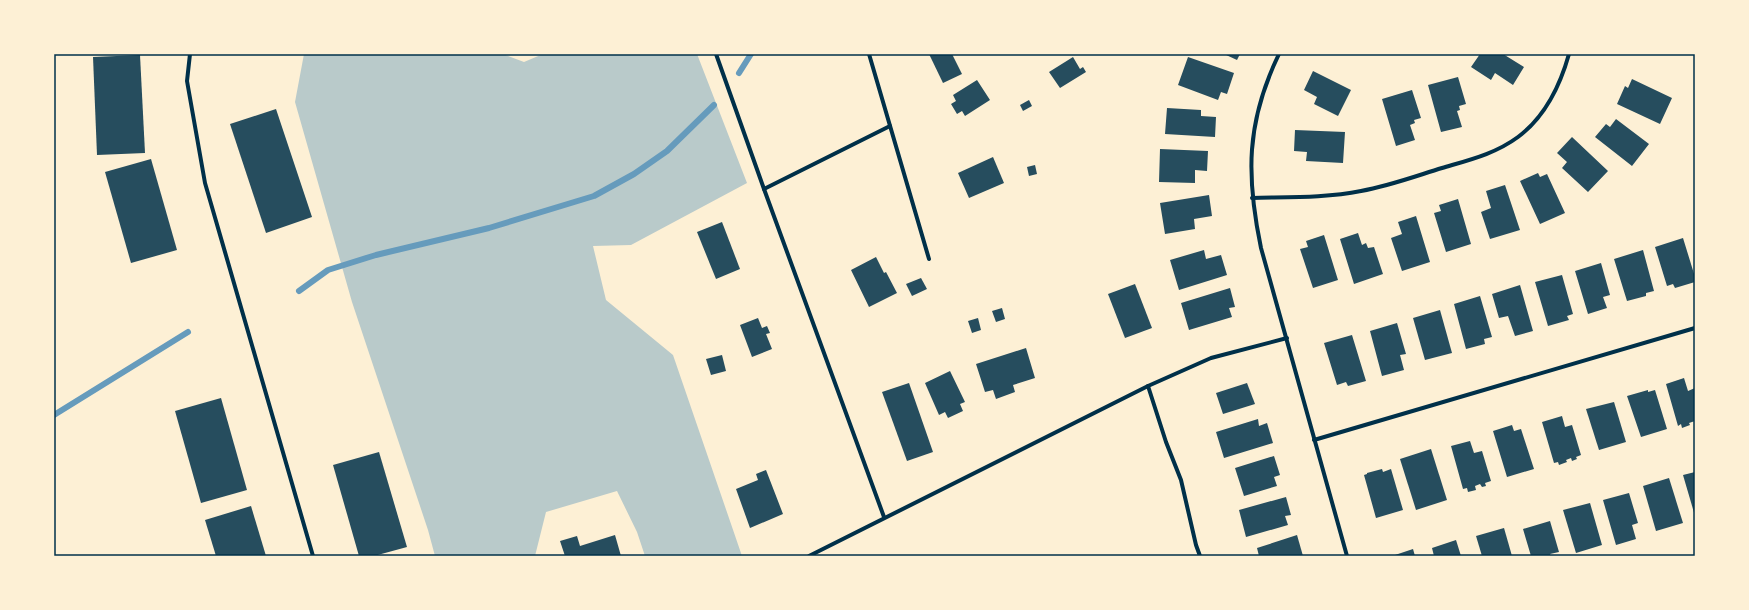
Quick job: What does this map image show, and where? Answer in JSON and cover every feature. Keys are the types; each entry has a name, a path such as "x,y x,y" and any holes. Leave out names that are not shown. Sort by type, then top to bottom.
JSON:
{"street":[{"path":"190,54 187,81 205,183 313,556"},
{"path":"716,54 884,517"},
{"path":"869,54 929,259"},
{"path":"1279,54 1260,99 1254,126 1251,160 1252,198 1261,248 1347,556"},
{"path":"1252,198 1335,194 1362,191 1472,159 1493,151 1518,136 1542,113 1563,74 1569,54"},
{"path":"764,189 890,126"},
{"path":"1314,440 1695,328"},
{"path":"809,556 884,517 1148,386 1211,358 1287,338"},
{"path":"1148,386 1166,442 1181,480 1196,545 1200,556"}],"shaded area":[{"path":"304,54 503,54 524,62 543,54 697,54 747,183 631,245 593,246 606,300 673,355 742,556 645,556 637,532 617,491 546,512 535,556 435,556 428,530 352,302 295,102"}],"building":[{"path":"929,54 952,54 962,74 943,83"},
{"path":"1224,54 1240,54 1237,60"},
{"path":"1480,54 1503,54 1524,67 1513,85 1495,73 1491,80 1471,67"},
{"path":"140,55 145,153 97,155 93,57"},
{"path":"1073,57 1080,69 1083,67 1086,72 1060,88 1049,72"},
{"path":"1188,57 1234,73 1227,94 1221,92 1218,100 1178,85"},
{"path":"1313,71 1351,90 1338,116 1314,104 1317,97 1304,90"},
{"path":"1458,77 1466,104 1459,106 1460,110 1457,111 1462,127 1441,132 1428,85"},
{"path":"1632,79 1672,98 1660,124 1617,104 1625,86 1628,88"},
{"path":"977,80 990,100 965,116 962,111 957,114 951,104 956,101 953,95"},
{"path":"1412,90 1421,118 1414,120 1415,123 1410,125 1415,140 1396,146 1382,99"},
{"path":"1029,100 1032,106 1023,111 1020,105"},
{"path":"1167,108 1201,110 1201,116 1216,117 1215,137 1165,134"},
{"path":"276,109 312,217 266,233 230,124"},
{"path":"1616,119 1649,144 1632,166 1595,137 1606,124 1610,127"},
{"path":"1295,130 1345,132 1343,163 1306,161 1307,152 1294,151"},
{"path":"1572,137 1608,171 1588,192 1562,168 1567,162 1557,153"},
{"path":"1160,149 1208,151 1207,171 1195,170 1195,183 1159,182"},
{"path":"993,157 1004,183 969,198 958,173"},
{"path":"151,159 177,250 131,263 105,172"},
{"path":"1035,165 1037,174 1029,176 1027,167"},
{"path":"1538,173 1540,177 1547,174 1565,213 1540,224 1520,181"},
{"path":"1505,185 1520,230 1490,239 1481,212 1491,208 1486,191"},
{"path":"1209,195 1212,216 1194,219 1195,229 1165,234 1160,203"},
{"path":"1458,199 1471,244 1446,252 1434,213 1441,211 1439,205"},
{"path":"1416,216 1430,262 1402,271 1391,238 1402,234 1398,222"},
{"path":"722,222 740,269 716,279 697,232"},
{"path":"1358,233 1362,245 1366,243 1368,248 1374,247 1383,274 1354,284 1340,239"},
{"path":"1324,235 1338,280 1313,288 1300,249 1308,247 1306,241"},
{"path":"1683,238 1695,277 1695,282 1675,288 1673,284 1667,286 1655,247"},
{"path":"1204,250 1206,259 1221,255 1227,275 1179,290 1170,260"},
{"path":"1643,250 1654,291 1646,293 1646,296 1627,301 1614,259"},
{"path":"876,257 897,293 869,307 851,270"},
{"path":"1601,263 1610,295 1603,297 1607,308 1588,314 1575,271"},
{"path":"1562,275 1573,314 1567,316 1569,320 1548,326 1535,282"},
{"path":"921,278 927,289 912,296 906,284"},
{"path":"1135,284 1152,328 1125,338 1108,294"},
{"path":"1520,285 1533,331 1515,336 1508,316 1499,318 1492,294"},
{"path":"1230,288 1235,307 1229,308 1232,317 1189,330 1181,303"},
{"path":"1480,296 1492,337 1484,339 1485,344 1466,349 1454,304"},
{"path":"1002,308 1005,319 996,322 992,311"},
{"path":"1440,310 1452,353 1425,360 1413,318"},
{"path":"758,318 762,328 767,326 770,333 766,334 772,349 752,357 740,325"},
{"path":"978,318 981,330 972,333 968,321"},
{"path":"1397,323 1406,354 1400,355 1404,370 1382,376 1370,331"},
{"path":"1352,335 1366,381 1348,386 1346,382 1337,385 1324,343"},
{"path":"1026,348 1035,378 1013,385 1015,392 996,399 993,390 985,392 976,364"},
{"path":"722,355 726,371 711,375 706,359"},
{"path":"950,371 965,402 960,404 963,411 948,418 945,412 939,415 925,383"},
{"path":"1684,378 1688,391 1695,388 1695,421 1682,428 1681,424 1678,426 1666,384"},
{"path":"909,383 933,452 907,461 882,392"},
{"path":"1247,383 1255,404 1223,414 1216,393"},
{"path":"1648,390 1648,392 1655,390 1667,429 1641,437 1627,396"},
{"path":"221,398 247,490 201,503 175,411"},
{"path":"1614,402 1626,442 1599,450 1586,409"},
{"path":"1562,416 1565,427 1572,425 1581,455 1576,457 1577,459 1572,461 1571,458 1566,460 1567,462 1559,465 1558,462 1554,463 1542,422"},
{"path":"1258,419 1259,426 1267,423 1273,443 1224,458 1216,432"},
{"path":"1512,425 1514,431 1521,429 1534,469 1507,477 1493,431"},
{"path":"1470,441 1474,453 1482,451 1491,481 1485,483 1486,486 1482,487 1480,484 1475,486 1476,490 1468,492 1467,488 1463,489 1451,446"},
{"path":"1431,449 1447,500 1416,510 1400,459"},
{"path":"379,452 407,547 374,556 359,556 333,465"},
{"path":"1274,456 1280,475 1274,477 1277,486 1244,496 1235,468"},
{"path":"1382,469 1383,472 1391,469 1403,510 1376,518 1364,475"},
{"path":"766,470 783,514 750,528 736,489 758,480 756,474"},
{"path":"1695,472 1695,516 1683,475"},
{"path":"1669,478 1683,523 1656,531 1643,486"},
{"path":"1629,493 1638,523 1632,525 1636,539 1616,545 1603,500"},
{"path":"1286,497 1291,515 1285,516 1288,525 1246,537 1239,510"},
{"path":"1590,503 1602,545 1576,553 1563,510"},
{"path":"251,506 266,556 216,556 205,520"},
{"path":"1550,521 1559,552 1550,554 1551,556 1531,556 1523,529"},
{"path":"1504,528 1512,556 1482,556 1476,536"},
{"path":"615,535 621,556 565,556 560,541 577,536 580,546"},
{"path":"1297,535 1303,556 1259,556 1257,548"},
{"path":"1456,540 1461,556 1434,556 1432,548"},
{"path":"1413,549 1415,556 1392,556"}],"waterway":[{"path":"739,73 751,54"},
{"path":"299,291 328,270 376,255 489,228 594,196 634,174 667,151 714,105"},
{"path":"54,415 188,332"}]}
